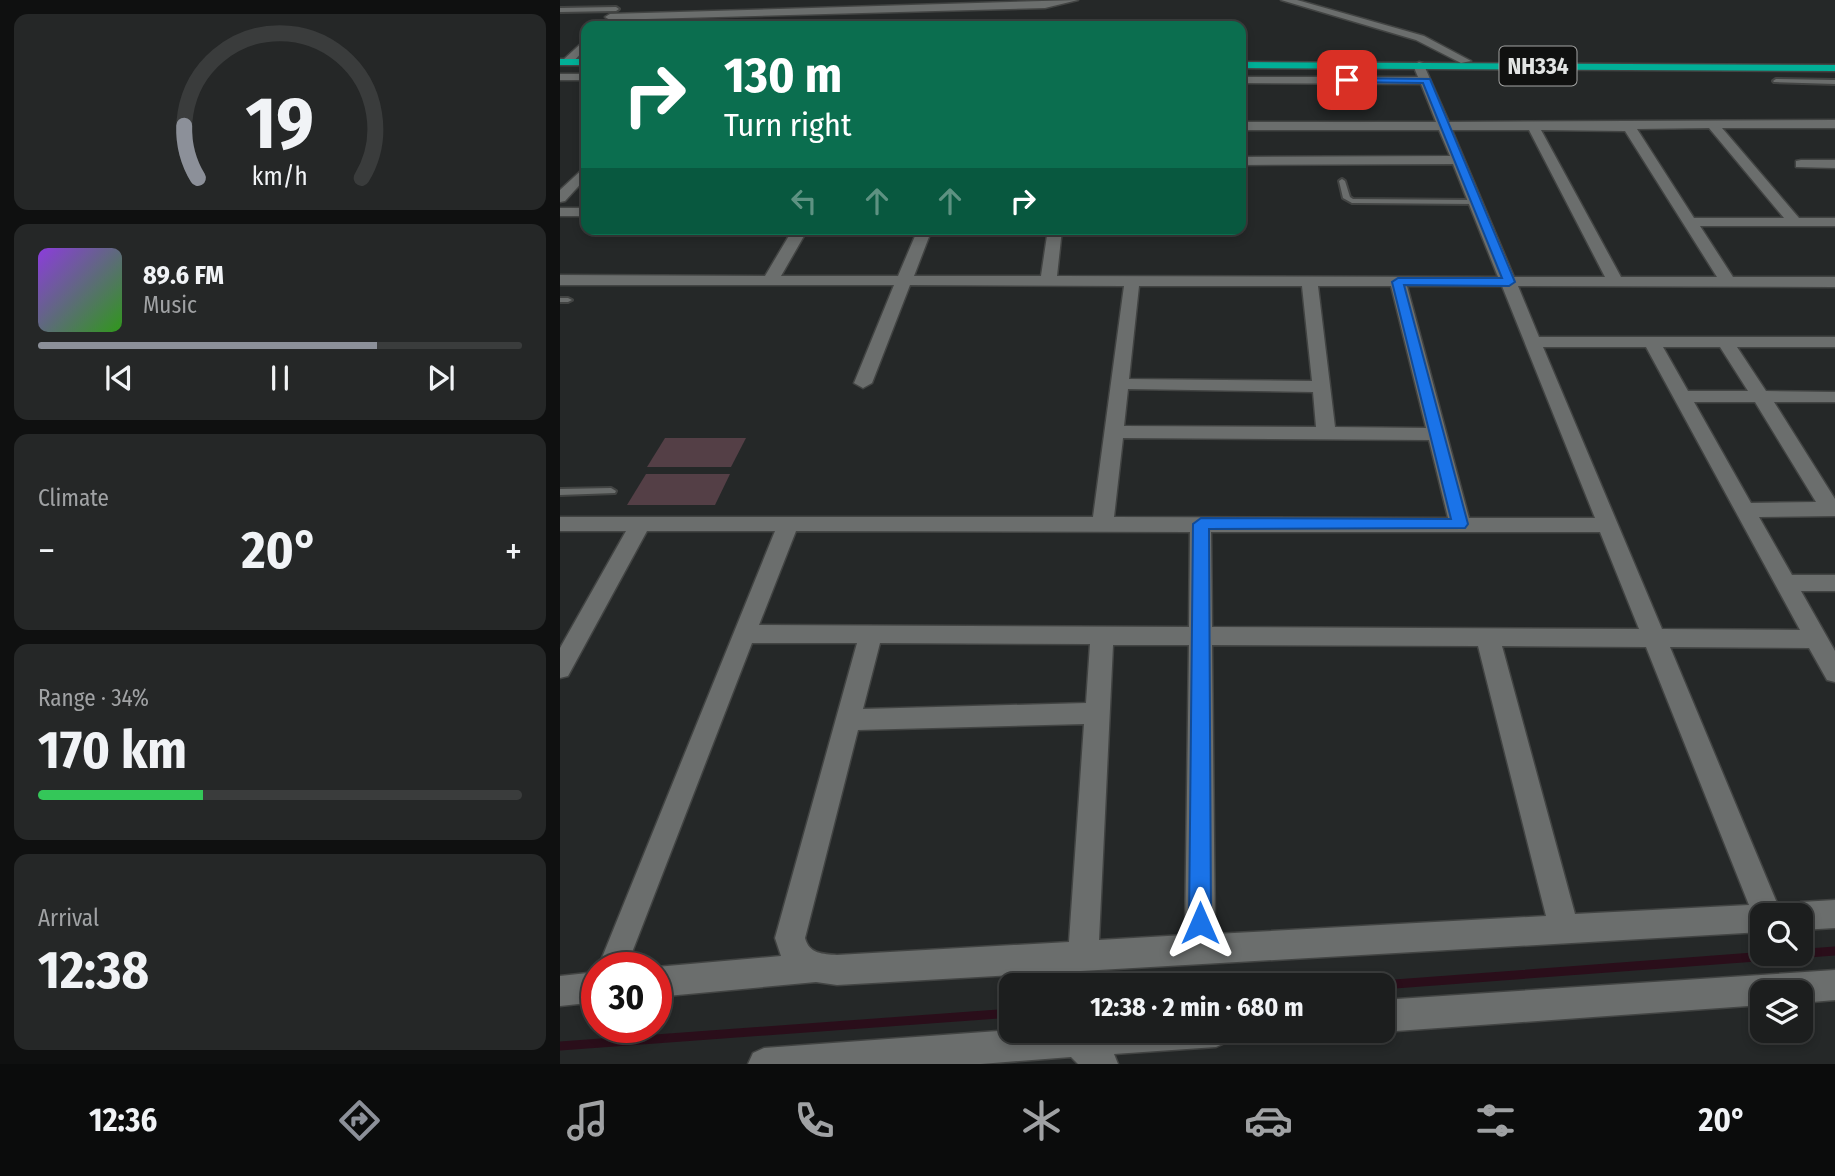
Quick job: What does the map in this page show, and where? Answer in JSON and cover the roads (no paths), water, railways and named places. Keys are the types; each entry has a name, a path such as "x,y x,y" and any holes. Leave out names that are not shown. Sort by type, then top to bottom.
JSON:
{"highway":[{"name":"NH334","path":"1246,62 1465,61 1835,65"},
{"name":"NH334","path":"1246,62 1423,73 1835,65"}],"street":[{"path":"606,21 624,0"},
{"path":"613,13 851,5 947,8 1073,0"},
{"path":"1286,0 1420,38 1465,61"},
{"path":"565,59 581,46"},
{"path":"1246,80 1423,73 1763,903"},
{"path":"560,77 581,77"},
{"path":"1246,126 1628,127 1636,124 1835,124"},
{"path":"1712,124 1795,222"},
{"path":"1533,126 1616,282"},
{"path":"1628,127 1728,282"},
{"path":"1246,161 1459,160"},
{"path":"1801,164 1835,164"},
{"path":"560,198 581,175"},
{"path":"560,212 581,212"},
{"path":"1689,222 1835,222"},
{"path":"770,281 797,235"},
{"path":"863,383 923,235"},
{"path":"1048,281 1054,235"},
{"path":"560,280 1835,282"},
{"path":"1103,523 1132,281"},
{"path":"1310,282 1326,433"},
{"path":"1398,282 1460,524"},
{"path":"1534,342 1835,342"},
{"path":"1652,342 1835,673"},
{"path":"1725,342 1833,510"},
{"path":"1120,384 1322,387"},
{"path":"1682,396 1835,397"},
{"path":"1114,432 1436,433"},
{"path":"1745,510 1833,510"},
{"path":"560,524 789,522 1609,525"},
{"path":"617,952 789,522"},
{"path":"1200,949 1201,524"},
{"path":"560,669 640,525"},
{"path":"1785,583 1835,583"},
{"path":"744,634 1816,639"},
{"path":"813,968 792,951 790,938 871,635"},
{"path":"1083,956 1102,637"},
{"path":"1488,639 1564,929"},
{"path":"848,720 1098,713"},
{"path":"1813,915 1835,914"},
{"path":"672,981 813,968 837,970 1750,919"},
{"path":"1395,1015 1835,985"},
{"path":"560,990 581,988"},
{"path":"764,1064 1091,1054 1151,1043"}],"lane":[{"path":"564,10 576,0"},
{"path":"597,9 606,0"},
{"path":"564,10 597,9 613,13"},
{"path":"1776,81 1835,82"},
{"path":"1342,181 1347,198 1352,201 1476,202"},
{"path":"560,492 611,491"}],"waterway":[{"path":"1395,984 1835,951"},
{"path":"560,1046 999,1014"}]}
